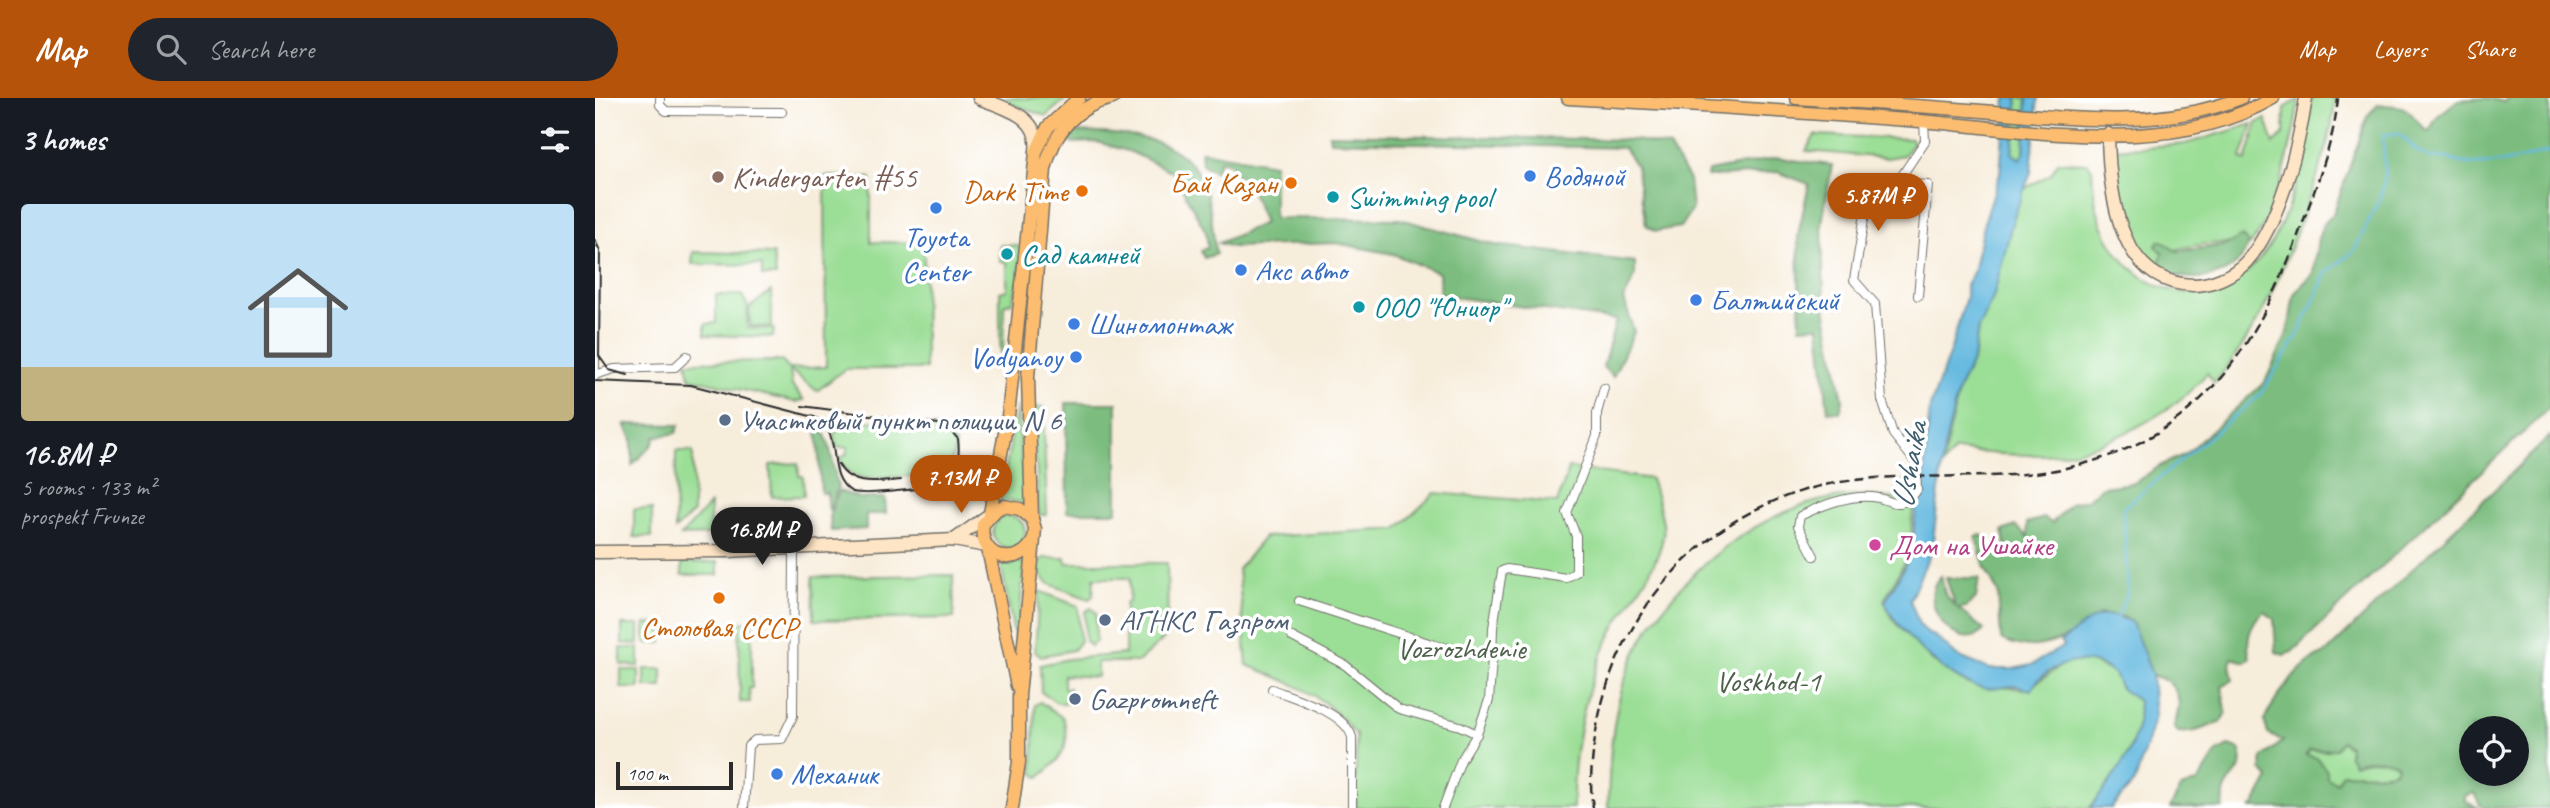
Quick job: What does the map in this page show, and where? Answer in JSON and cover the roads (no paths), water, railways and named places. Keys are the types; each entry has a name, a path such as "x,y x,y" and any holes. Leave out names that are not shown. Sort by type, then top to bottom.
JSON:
{"main road":[{"path":"979,98 1024,117 1032,124 1038,139 1008,416 988,515 982,532 1019,696"},
{"path":"1036,152 1048,127 1079,98"},
{"path":"1014,804 1019,762 1019,696 1034,539 1028,377 1043,184 1049,152 1065,124 1085,108 1113,98"},
{"path":"1568,98 2108,134 2192,129 2271,99"},
{"path":"1795,98 1924,102 1954,109 2057,117 2165,118 2189,114 2241,98"},
{"path":"2108,134 2120,227 2133,253 2150,269 2172,281 2195,285 2210,283 2241,267 2265,235 2300,134 2306,98"},
{"path":"954,540 988,515 1013,506 1032,519"},
{"path":"595,552 794,548 954,540 987,548 1002,558 1018,556 1025,552 1034,539"}],"street":[{"path":"660,98 660,105 666,111 782,112"},
{"path":"1897,183 1924,141 1924,121"},
{"path":"1814,556 1798,526 1800,516 1820,506 1858,498 1879,498 1891,504 1904,502 1917,490 1916,463 1893,434 1882,400 1875,304 1854,280 1869,190 1879,182 1928,186 1918,296"},
{"path":"595,251 595,375 614,369 675,367 687,356"},
{"path":"1443,808 1461,760 1477,734 1489,700 1493,628 1503,571 1507,569 1566,578 1576,572 1576,536 1567,513 1597,436 1597,413 1604,388"},
{"path":"744,808 748,746 755,740 782,740 793,716 794,548"},
{"path":"1299,601 1435,645 1492,659"},
{"path":"1291,637 1345,665 1399,709 1460,726 1477,734"},
{"path":"1272,689 1328,714 1348,727 1352,737 1352,808"}],"water":[{"path":"2006,98 2018,98 2012,153 2020,159 2024,153 2027,98 2038,98 2031,172 2013,219 1993,298 1978,328 1973,360 1959,387 1944,449 1932,549 1910,600 1919,624 1928,634 1935,636 1957,656 1989,669 2013,669 2031,665 2064,646 2060,642 2094,618 2111,615 2132,623 2152,675 2155,716 2135,782 2111,808 2090,808 2132,745 2139,716 2138,701 2120,687 2112,672 2090,662 2067,663 2046,673 2031,690 2017,686 1987,689 1973,686 1928,656 1901,628 1885,602 1912,553 1916,501 1923,483 1930,407 1951,349 1966,297 1966,285 1973,273 1983,226 2000,173"}],"waterway":[{"path":"2117,618 2128,591 2123,508 2260,395 2298,335 2326,273 2354,251 2379,200 2385,179 2383,135 2399,133 2417,151 2432,159 2444,158 2473,164 2496,163 2550,151"}],"tram line":[{"path":"595,240 600,251 599,356 609,370 628,375"},
{"path":"595,381 691,385 814,417 824,424 829,433 838,475 843,485 852,492 875,493 923,488 943,481 956,466 959,454 958,439 946,425 802,406"},
{"path":"838,464 843,472 858,480 901,480"}],"railway":[{"path":"1593,808 1591,770 1596,732 1607,687 1624,644 1647,605 1676,569 1710,539 1748,514 1790,495 1835,483 1895,477 2015,475 2075,466 2120,451 2160,431 2193,406 2222,376 2247,342 2268,305 2320,176 2333,130 2338,98"}],"place":[{"name":"Водяной","path":"1530,176"},
{"name":"Kindergarten #55","path":"718,177"},
{"name":"Бай Казан","path":"1291,183"},
{"name":"Dark Time","path":"1082,191"},
{"name":"Swimming pool","path":"1333,197"},
{"name":"Toyota Center","path":"936,208"},
{"name":"Сад камней","path":"1007,254"},
{"name":"Акс авто","path":"1241,270"},
{"name":"Балтийский","path":"1696,300"},
{"name":"ООО \"Юниор\"","path":"1359,307"},
{"name":"Шиномонтаж","path":"1074,324"},
{"name":"Vodyanoy","path":"1076,357"},
{"name":"Участковый пункт полиции N 6","path":"725,420"},
{"name":"Дом на Ушайке","path":"1875,545"},
{"name":"Столовая СССР","path":"719,598"},
{"name":"АГНКС Газпром","path":"1105,620"},
{"name":"Gazpromneft","path":"1075,699"},
{"name":"Механик","path":"777,774"}],"water label":[{"name":"Ushaika","path":"1909,465"}],"park label":[{"name":"Vozrozhdenie","path":"1461,648"},
{"name":"Voskhod-1","path":"1768,681"}]}
